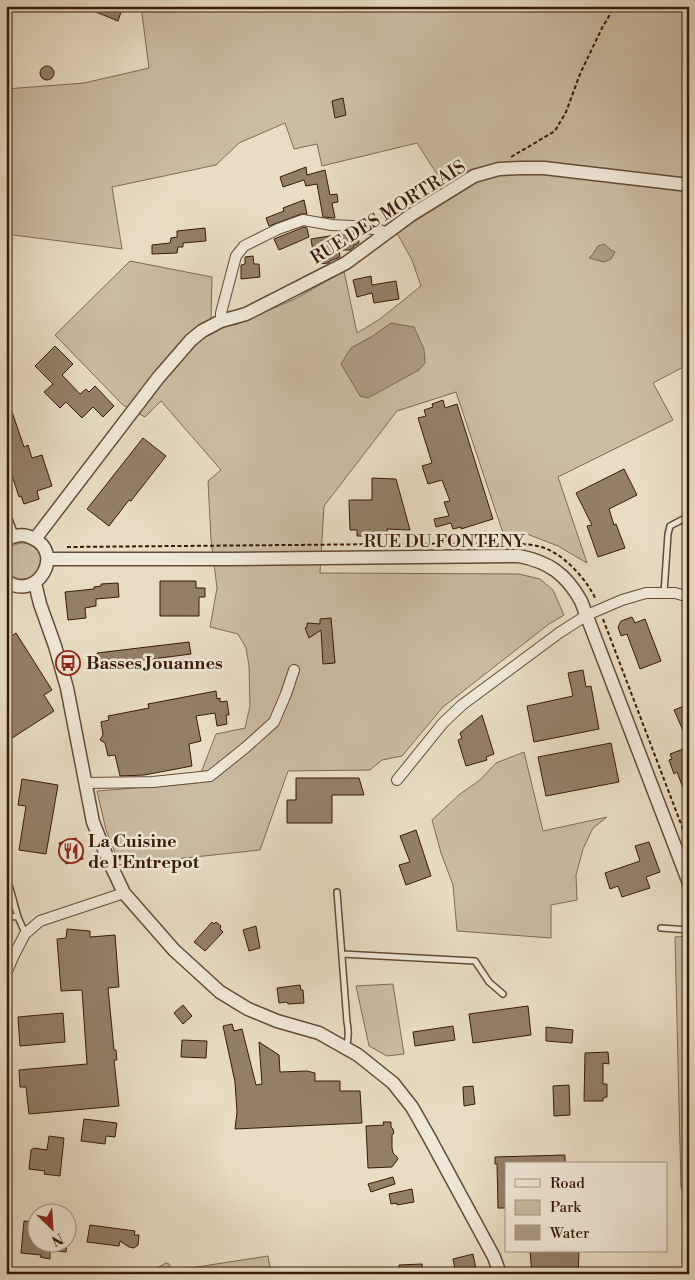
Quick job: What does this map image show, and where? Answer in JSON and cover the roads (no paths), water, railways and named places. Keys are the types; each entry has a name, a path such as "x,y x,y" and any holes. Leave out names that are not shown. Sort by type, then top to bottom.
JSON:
{"street":[{"name":"RUE DES MORTRAIS","path":"35,539 158,378 191,340 221,321 246,314 346,263 411,215 474,176 499,169 544,168 689,186"},
{"path":"221,321 221,313 236,256 244,246 278,229 303,220 380,230 387,233"},
{"path":"6,520 9,539 20,535 35,539 44,548 48,560 44,573 34,583 22,587 6,581"},
{"name":"RUE DU FONTENY","path":"48,560 519,556 534,559 551,566 566,578 581,601 689,883"},
{"path":"34,583 67,688 93,822 124,893 174,950 220,992 248,1009 277,1021 319,1033 358,1055 393,1083 412,1107 429,1136 494,1258 500,1274"},
{"path":"397,780 442,723 462,705 587,615 622,600 646,593 675,593 689,597"},
{"path":"86,783 153,782 210,776 274,722 294,670"},
{"path":"6,974 25,934 40,920 124,893"}],"lane":[{"path":"664,593 670,526 689,516"},
{"path":"6,874 25,934"},
{"path":"337,892 349,1033 345,1048"},
{"path":"6,916 18,916"},
{"path":"661,928 689,930"},
{"path":"342,954 476,961 489,982 502,994"}],"water":[{"path":"604,244 615,252 611,259 604,262 589,258 598,246"},
{"path":"391,323 414,327 424,349 425,363 419,370 368,398 360,396 341,364 351,348"}],"place":[{"name":"Basses Jouannes","path":"68,663"},
{"name":"La Cuisine de l'Entrepot","path":"71,851"}]}
